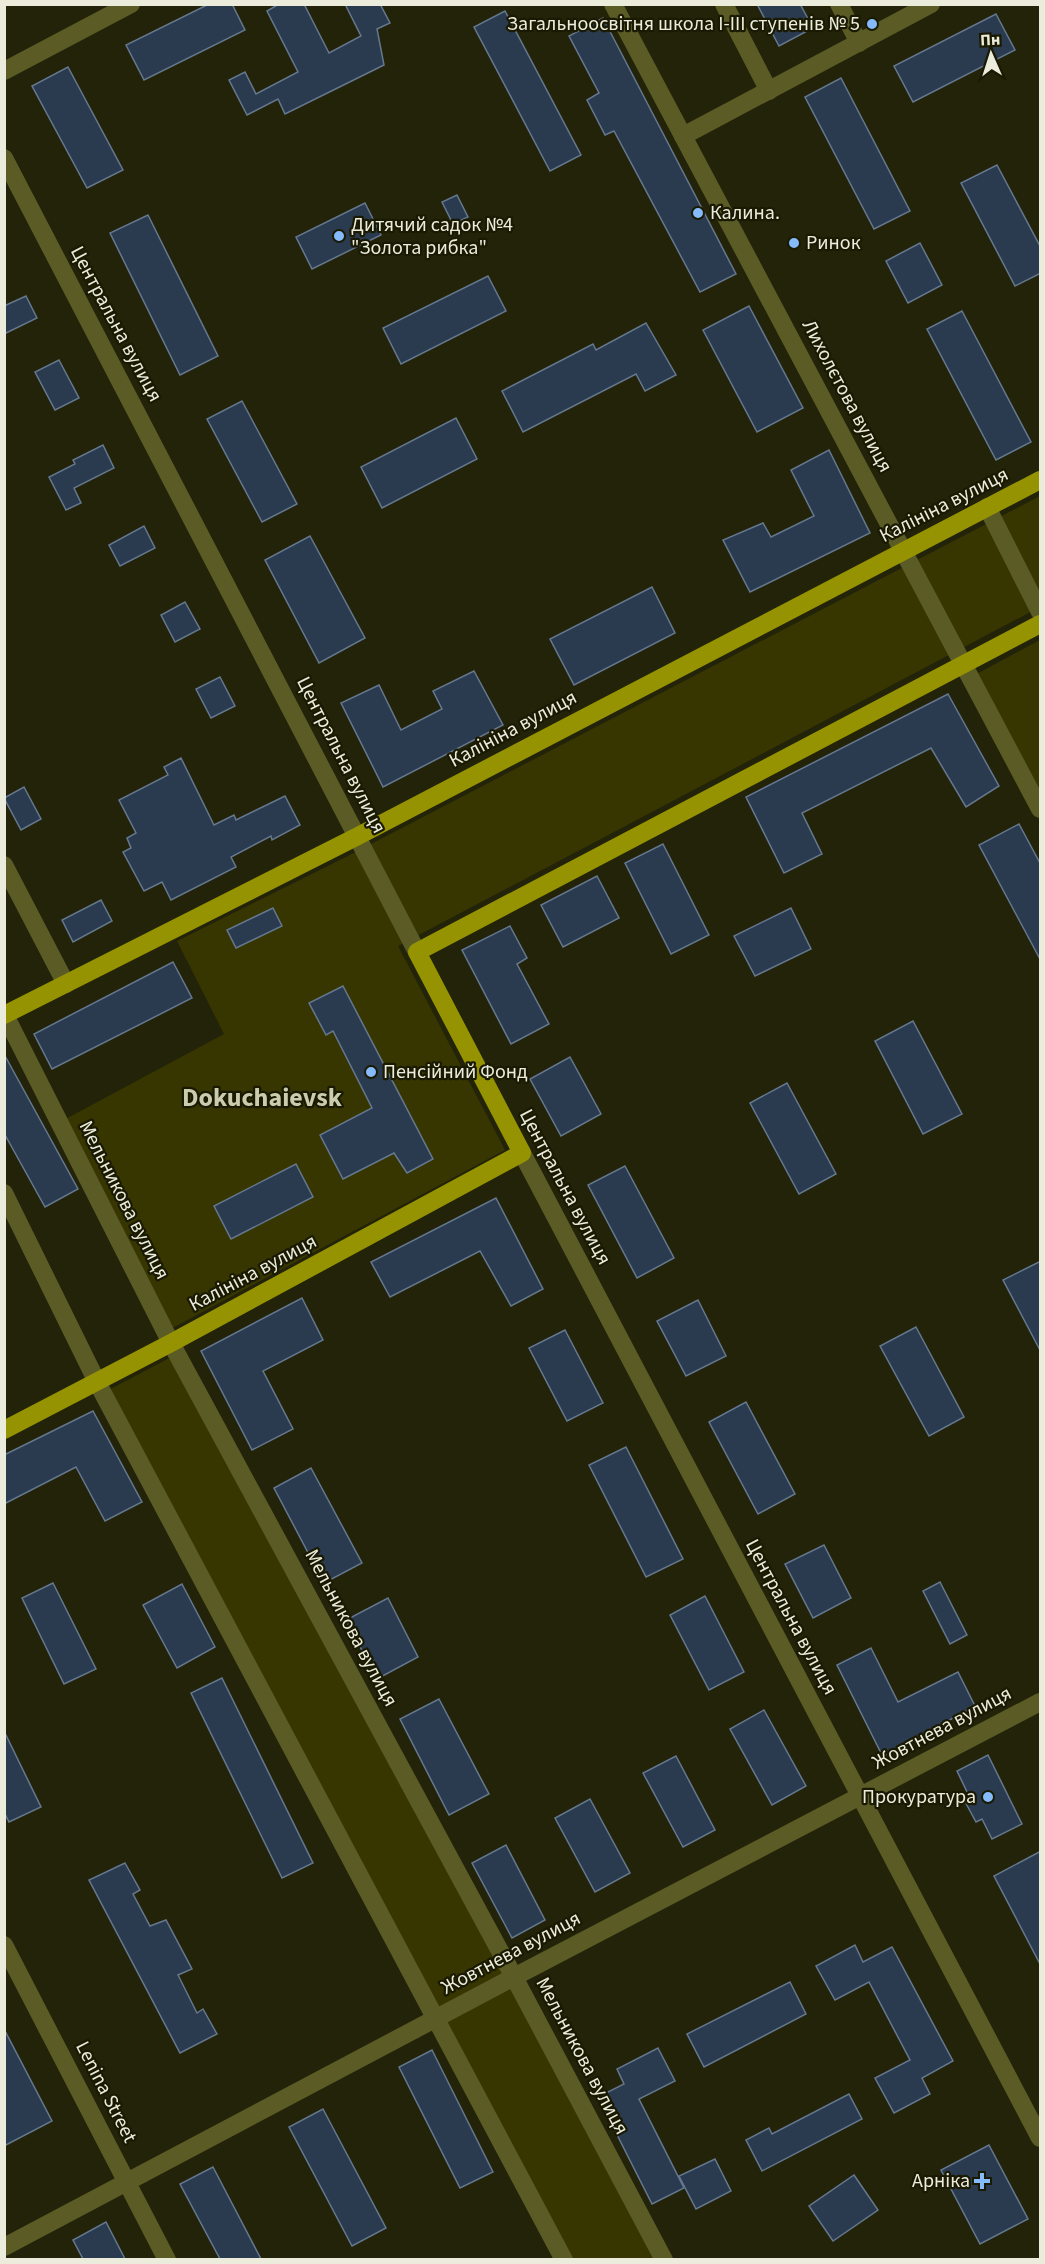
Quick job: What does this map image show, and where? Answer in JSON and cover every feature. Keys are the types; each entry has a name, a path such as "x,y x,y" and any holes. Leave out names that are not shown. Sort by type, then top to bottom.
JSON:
{"main road":[{"name":"Калініна вулиця","path":"5,1015 357,836 1041,480"},
{"path":"417,952 1041,624"},
{"name":"Центральна вулиця","path":"417,952 522,1153"},
{"name":"Калініна вулиця","path":"4,1430 171,1343 522,1153"}],"street":[{"path":"4,70 131,4"},
{"name":"Лихолєтова вулиця","path":"613,4 1041,809"},
{"path":"724,4 769,91"},
{"path":"839,4 859,43"},
{"path":"683,136 931,4"},
{"name":"Центральна вулиця","path":"4,158 417,952"},
{"path":"987,507 1041,612"},
{"path":"4,865 66,984"},
{"name":"Мельникова вулиця","path":"5,1015 171,1343 664,2259"},
{"name":"Центральна вулиця","path":"522,1153 1041,2138"},
{"path":"4,1193 97,1382 564,2259"},
{"name":"Жовтнева вулиця","path":"4,2247 1041,1702"},
{"name":"Lenina Street","path":"4,1945 167,2259"}],"shaded area":[{"path":"1040,496 1040,607 398,946 505,1150 165,1332 60,1122 224,1034 177,941 350,855"},
{"path":"1040,640 1040,809 971,677"},
{"path":"177,1354 665,2259 563,2259 103,1393"}],"building":[{"path":"209,4 232,4 245,30 144,80 126,45"},
{"path":"279,4 304,4 329,53 361,36 345,4 380,4 390,23 377,29 384,65 285,114 278,99 247,115 229,80 245,72 256,94 298,72 267,11"},
{"path":"757,4 800,4 813,28 779,46"},
{"path":"505,11 581,155 550,171 474,27"},
{"path":"996,14 1015,50 913,102 894,66"},
{"path":"603,18 736,274 700,292 614,131 605,135 587,100 599,93 569,36"},
{"path":"68,67 123,170 87,188 32,86"},
{"path":"841,78 910,211 874,229 805,97"},
{"path":"997,165 1041,248 1041,273 1015,286 961,183"},
{"path":"457,195 468,217 453,224 442,202"},
{"name":"Дитячий садок №4 \"Золота рибка\"","path":"365,203 381,235 312,269 296,237"},
{"path":"148,215 218,356 180,375 110,233"},
{"path":"920,243 942,285 908,303 886,261"},
{"path":"488,276 506,311 401,364 383,328"},
{"path":"26,296 37,318 4,334 4,306"},
{"path":"749,306 803,408 757,432 703,330"},
{"path":"962,311 1031,442 996,460 927,329"},
{"path":"646,323 676,375 645,391 636,374 523,432 502,391 593,344 596,350"},
{"path":"59,360 79,398 55,410 35,372"},
{"path":"242,401 297,504 262,522 207,419"},
{"path":"456,418 477,459 382,508 361,467"},
{"path":"103,445 114,468 74,488 81,503 66,510 49,477 75,464 73,460"},
{"path":"829,450 870,533 750,592 723,540 763,523 771,537 814,516 791,470"},
{"path":"144,526 155,548 120,566 109,545"},
{"path":"310,536 365,638 319,663 265,560"},
{"path":"652,587 675,633 574,685 550,639"},
{"path":"185,602 200,629 175,642 161,615"},
{"path":"474,671 503,725 383,787 341,703 379,685 401,730 442,709 433,691"},
{"path":"220,677 235,706 211,718 196,689"},
{"path":"948,694 999,786 966,807 931,748 802,813 822,854 784,873 746,797"},
{"path":"181,758 214,825 234,815 236,820 285,796 300,825 272,840 271,836 231,857 236,867 171,900 162,882 144,891 123,852 131,848 127,838 136,833 119,800 168,775 164,767"},
{"path":"24,787 41,819 21,830 4,798"},
{"path":"1019,824 1041,865 1041,961 979,845"},
{"path":"663,844 709,935 671,954 625,863"},
{"path":"597,876 619,918 563,947 541,905"},
{"path":"101,900 112,921 73,942 62,920"},
{"path":"273,908 282,926 236,948 227,930"},
{"path":"791,908 811,949 755,976 734,936"},
{"path":"510,926 527,958 517,964 549,1024 511,1044 462,950"},
{"path":"173,962 192,998 52,1069 34,1034"},
{"name":"Пенсійний Фонд","path":"343,986 433,1159 407,1173 394,1153 343,1179 320,1135 372,1108 333,1031 326,1035 309,1003"},
{"path":"913,1021 962,1114 923,1134 875,1041"},
{"path":"4,1054 78,1189 45,1207 4,1133"},
{"path":"570,1057 601,1114 561,1136 530,1079"},
{"path":"787,1083 836,1174 799,1194 750,1103"},
{"path":"296,1164 313,1197 231,1239 214,1206"},
{"path":"625,1166 674,1258 637,1278 588,1185"},
{"path":"496,1198 543,1289 511,1306 480,1251 390,1297 371,1262"},
{"path":"1041,1261 1041,1352 1003,1280"},
{"path":"302,1298 323,1340 263,1371 293,1429 252,1450 201,1351"},
{"path":"698,1300 726,1356 686,1376 657,1321"},
{"path":"916,1327 964,1417 929,1436 880,1346"},
{"path":"565,1330 603,1403 567,1421 529,1348"},
{"path":"746,1402 795,1494 758,1514 709,1422"},
{"path":"93,1411 142,1502 105,1521 76,1467 4,1504 4,1455"},
{"path":"626,1447 683,1559 646,1577 589,1465"},
{"path":"311,1468 362,1563 324,1583 274,1488"},
{"path":"824,1545 851,1598 813,1618 785,1564"},
{"path":"940,1582 967,1635 950,1644 923,1591"},
{"path":"53,1583 96,1669 64,1684 22,1598"},
{"path":"182,1584 215,1647 177,1668 143,1605"},
{"path":"705,1596 744,1672 709,1690 670,1615"},
{"path":"388,1598 418,1657 377,1679 346,1620"},
{"path":"871,1648 898,1702 958,1672 975,1706 883,1757 837,1665"},
{"path":"222,1678 313,1863 282,1878 191,1693"},
{"path":"439,1699 489,1794 449,1815 400,1719"},
{"path":"764,1710 806,1786 772,1805 730,1729"},
{"path":"4,1731 41,1807 9,1822 4,1812"},
{"name":"Прокуратура","path":"988,1755 1022,1824 992,1839 982,1819 976,1822 963,1798 969,1796 957,1771"},
{"path":"676,1756 715,1830 683,1847 643,1773"},
{"path":"590,1799 630,1873 595,1892 555,1818"},
{"path":"506,1845 545,1920 512,1938 472,1863"},
{"path":"1041,1851 1041,1966 994,1876"},
{"path":"125,1863 140,1890 133,1894 150,1926 166,1920 192,1969 178,1975 197,2013 203,2009 217,2034 180,2053 89,1880"},
{"path":"855,1945 863,1962 892,1947 953,2061 922,2078 930,2094 894,2113 875,2078 910,2060 869,1982 835,2000 816,1966"},
{"path":"790,1982 806,2014 704,2067 687,2034"},
{"path":"4,2029 52,2121 4,2146"},
{"path":"658,2048 675,2081 639,2099 684,2188 652,2204 598,2097 624,2084 617,2069"},
{"path":"432,2050 493,2172 460,2188 399,2067"},
{"path":"849,2094 862,2119 762,2171 746,2140 769,2128 772,2134"},
{"path":"323,2109 386,2228 352,2246 289,2127"},
{"path":"989,2145 1028,2219 980,2244 941,2170"},
{"path":"715,2159 731,2191 696,2209 679,2176"},
{"path":"213,2167 261,2259 220,2259 180,2184"},
{"path":"854,2175 878,2210 833,2241 809,2206"},
{"path":"106,2222 125,2259 83,2259 73,2240"}],"place":[{"name":"Загальноосвітня школа І-ІІІ ступенів № 5","path":"872,24"},
{"name":"Калина.","path":"698,213"},
{"name":"Дитячий садок №4 \"Золота рибка\"","path":"339,236"},
{"name":"Ринок","path":"794,243"},
{"name":"Пенсійний Фонд","path":"371,1072"},
{"name":"Прокуратура","path":"988,1797"},
{"name":"Арніка","path":"982,2181"}],"district":[{"name":"Dokuchaievsk","path":"262,1097"}]}
